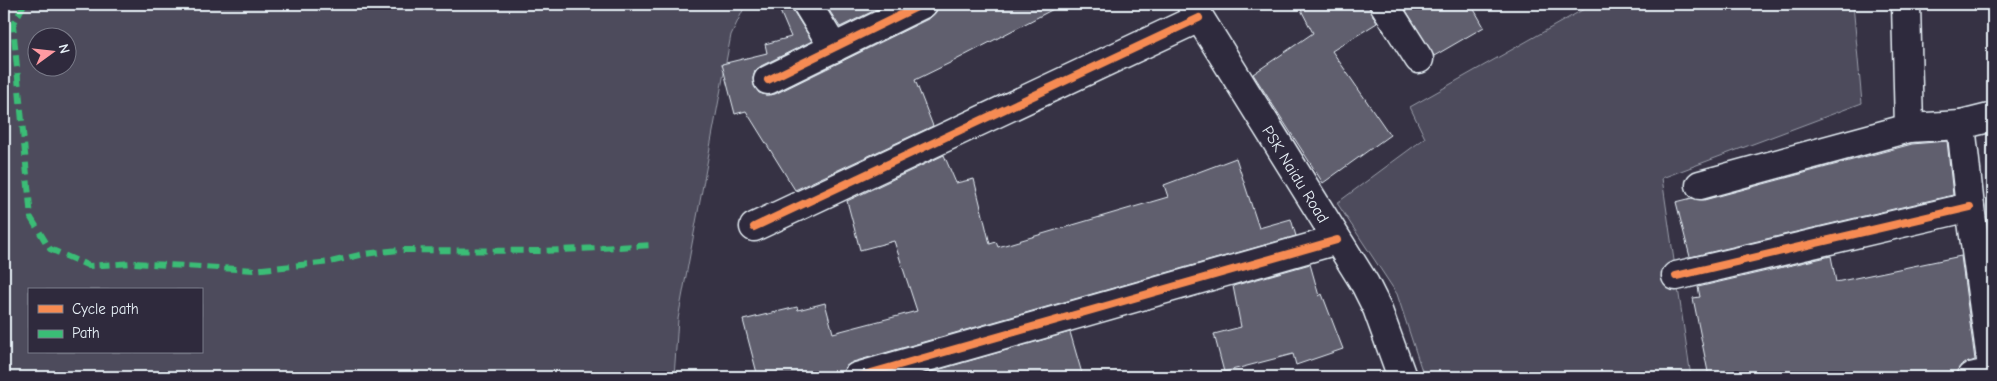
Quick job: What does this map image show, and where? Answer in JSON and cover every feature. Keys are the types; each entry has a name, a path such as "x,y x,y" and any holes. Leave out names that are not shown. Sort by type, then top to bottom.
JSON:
{"street":[{"path":"808,4 834,48"},
{"path":"768,80 923,4"},
{"path":"1384,4 1419,60"},
{"path":"1906,4 1909,128"},
{"path":"754,227 1195,11"},
{"name":"PSK Naidu Road","path":"1195,11 1377,308 1402,377"},
{"path":"1700,185 1909,128 1961,126 1993,116"},
{"path":"1961,126 1993,373 1970,377"},
{"path":"1676,276 1970,207"},
{"path":"857,377 1337,240"}],"shaded area":[{"path":"4,4 746,4 731,35 678,319 674,377 4,377"},
{"path":"1593,4 1853,4 1862,103 1662,178 1691,377 1424,377 1397,294 1337,203 1425,138 1410,107"}],"building":[{"path":"777,4 791,4 812,41 761,66 755,71 753,78 754,86 759,93 766,95 775,94 930,18 936,12 938,4 1063,4 915,80 933,126 795,190 746,111 735,114 722,64 767,53 765,44 791,37"},
{"path":"825,4 888,4 840,27"},
{"path":"1298,4 1369,4 1377,23 1332,51 1390,135 1323,183 1253,74 1313,33"},
{"path":"1402,4 1471,4 1484,27 1434,56"},
{"path":"1947,141 1953,195 1690,257 1676,202 1692,198 1704,200 1912,144"},
{"path":"944,155 956,183 974,179 990,244 996,242 998,247 1168,197 1164,185 1236,158 1259,228 1291,219 1296,236 853,362 845,367 842,377 758,377 743,320 797,307 798,310 825,303 833,333 917,311 894,241 860,250 847,201"},
{"path":"1831,256 1836,282 1961,256 1975,360 1961,365 1956,372 1956,377 1709,377 1693,298 1700,297 1698,287"},
{"path":"1310,264 1319,296 1322,294 1343,349 1296,365 1293,354 1224,372 1214,334 1241,327 1233,286"},
{"path":"1070,332 1083,377 913,377"}],"marked path":[{"path":"24,4 13,25 31,218 50,249 89,266 133,263 254,270 330,262 364,254 398,250 543,251 654,245"}],"cycle path":[{"path":"768,80 923,4"},
{"path":"754,227 1199,18"},
{"path":"1676,276 1970,207"},
{"path":"857,377 1337,240"}]}
